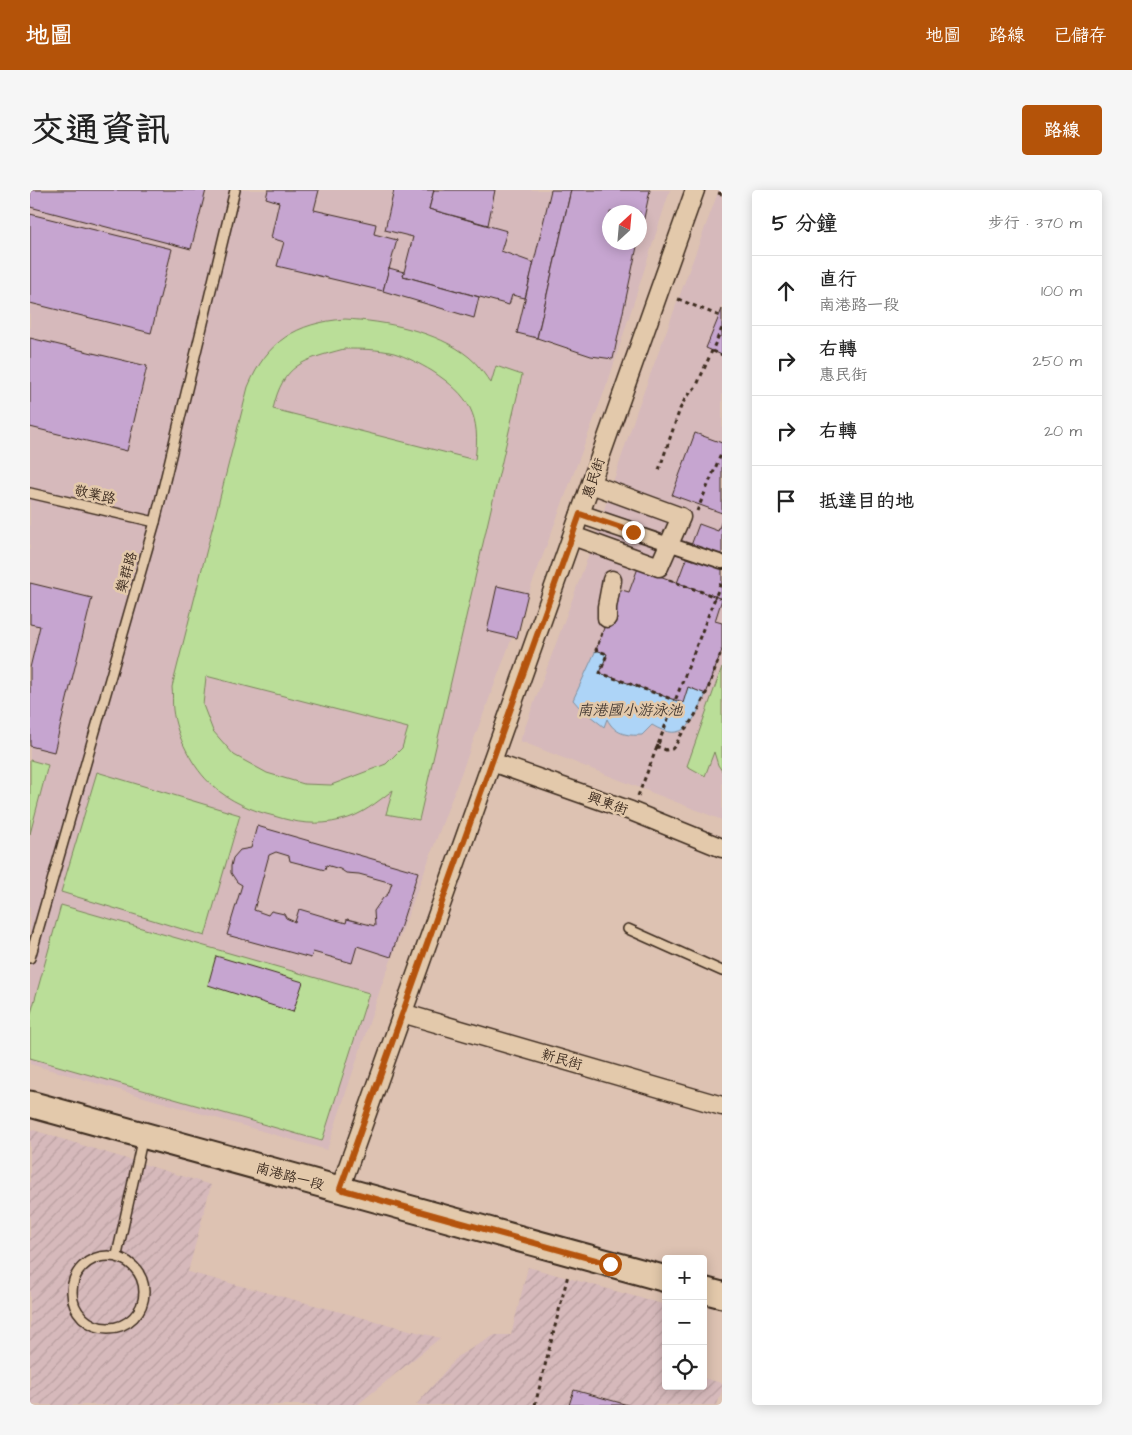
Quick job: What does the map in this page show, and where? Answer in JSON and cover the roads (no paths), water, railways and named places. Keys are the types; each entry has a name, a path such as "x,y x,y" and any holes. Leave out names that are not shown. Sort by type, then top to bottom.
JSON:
{"main road":[{"name":"南港路一段","path":"30,1104 662,1279"},
{"path":"707,1291 722,1296"}],"street":[{"name":"惠民街","path":"340,1189 695,190"},
{"path":"573,536 659,567 681,517 591,484"},
{"path":"580,514 722,562"},
{"path":"607,618 612,580"},
{"name":"興東街","path":"492,762 631,811 722,848"},
{"name":"新民街","path":"402,1013 722,1106"}],"lane":[{"name":"樂群路","path":"30,958 155,522 235,190"},
{"name":"敬業路","path":"30,493 155,522"},
{"path":"628,930 722,971"},
{"path":"116,1255 143,1136"},
{"path":"116,1255 135,1266 145,1284 143,1305 130,1322 110,1329 89,1324 75,1309 71,1288 78,1269 95,1256 116,1255"}],"water":[{"name":"南港國小游泳池","path":"596,650 607,654 601,673 682,703 688,687 706,694 692,721 687,727 673,732 652,725 642,735 631,735 617,731 607,719 604,727 573,700"}]}
